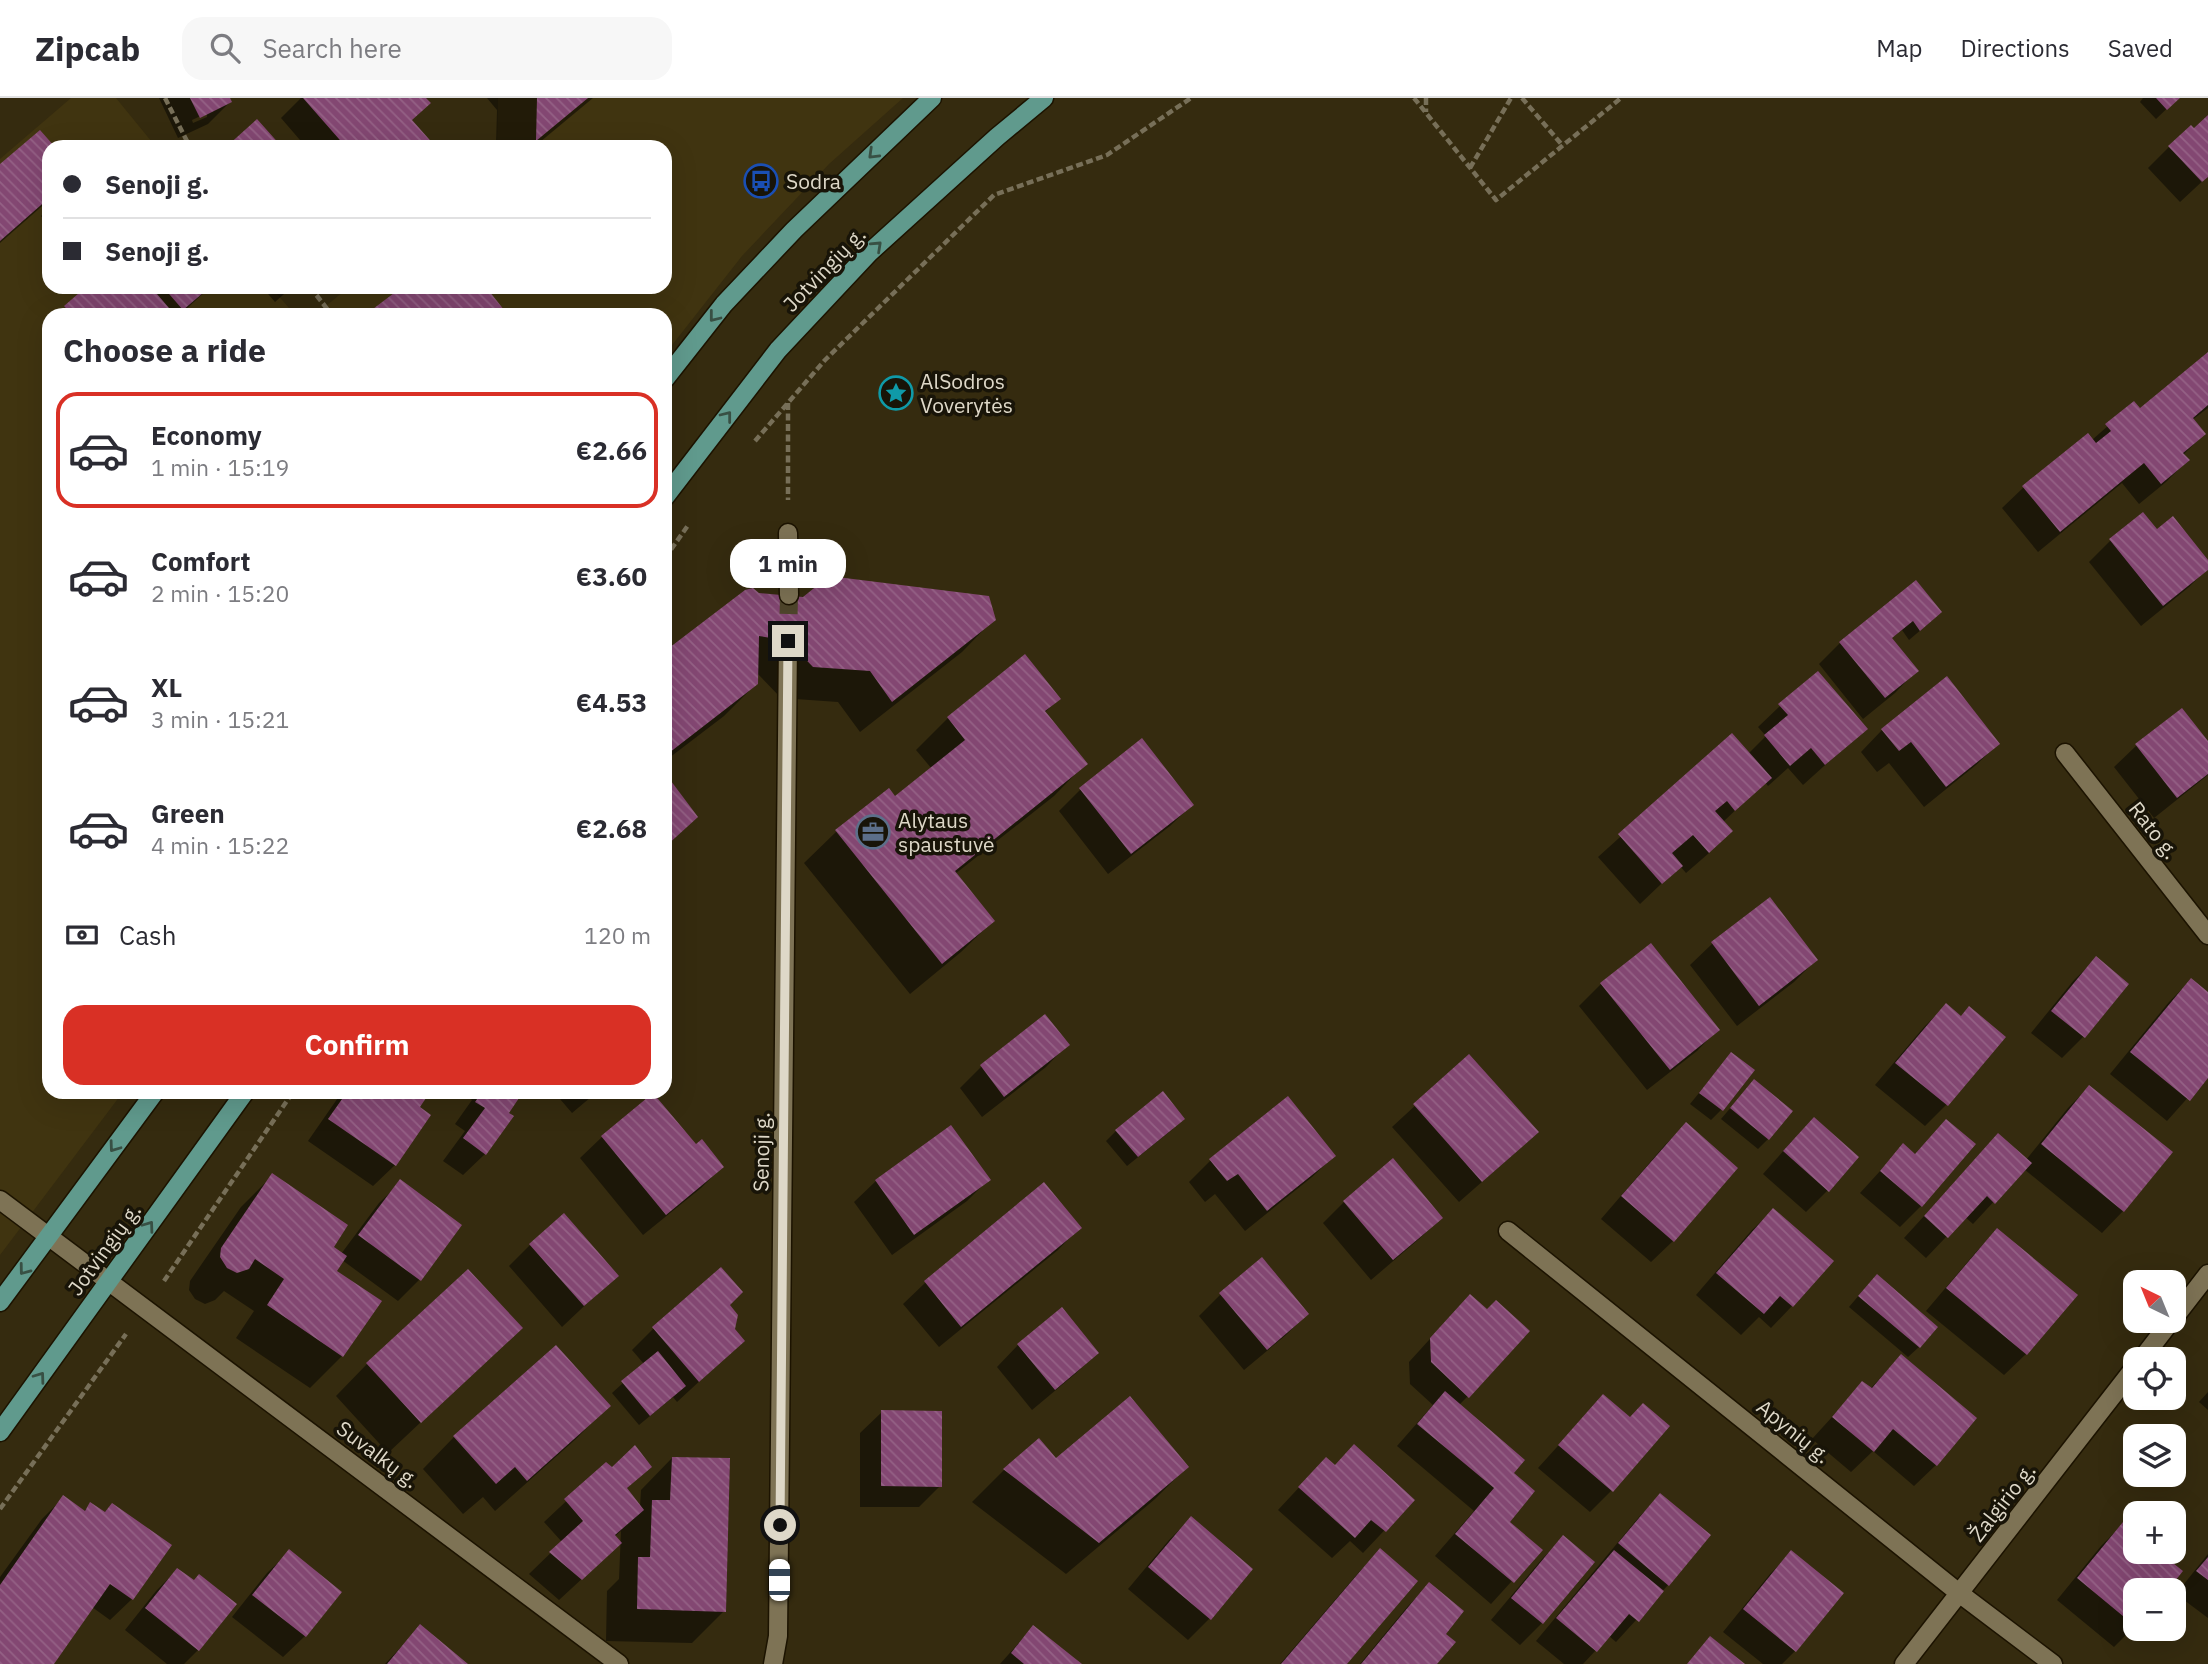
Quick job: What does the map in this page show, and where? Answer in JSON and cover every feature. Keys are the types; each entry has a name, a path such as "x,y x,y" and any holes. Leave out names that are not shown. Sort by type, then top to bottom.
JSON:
{"main road":[{"path":"672,370 724,304 794,230 932,98"},
{"name":"Jotvingių g.","path":"672,488 778,350 869,253 996,136 1044,98"},
{"path":"0,1302 150,1099"},
{"name":"Jotvingių g.","path":"0,1433 240,1099"}],"street":[{"path":"788,534 789,595"},
{"name":"Senoji g.","path":"773,1664 778,1636 788,641"},
{"name":"Rato g.","path":"2065,752 2208,935"},
{"name":"Suvalkų g.","path":"0,1200 619,1664"},
{"name":"Apynių g.","path":"1508,1231 1959,1593 2053,1664"},
{"path":"2186,1302 2208,1274"},
{"name":"Žalgirio g.","path":"1904,1664 2123,1382"}],"path":[{"path":"165,98 186,140"},
{"path":"747,450 825,360 994,195 1107,155 1191,98"},
{"path":"1414,98 1496,200 1621,98"},
{"path":"1426,98 1426,113"},
{"path":"1470,168 1511,98"},
{"path":"1522,98 1563,146"},
{"path":"316,294 326,308"},
{"path":"788,402 788,534"},
{"path":"672,548 693,518"}],"shaded area":[{"path":"71,98 116,98 150,140 42,140 42,294 277,294 289,308 42,308 42,1099 118,1099 0,1255 0,159"},
{"path":"498,98 903,98 829,164 742,256 672,345 672,308 324,308 340,294 672,294 672,140 497,140"}],"building":[{"path":"190,98 230,98 232,102 200,118"},
{"path":"303,98 426,98 431,103 412,120 430,140 340,140"},
{"path":"537,98 588,98 537,140"},
{"path":"2156,98 2180,98 2167,110"},
{"path":"2208,115 2208,177 2202,182 2168,146 2191,125 2194,128"},
{"path":"257,119 276,140 234,140"},
{"path":"40,130 49,140 42,140 42,204 0,241 0,164"},
{"path":"78,294 157,294 169,308 66,308 64,306"},
{"path":"169,294 202,294 185,308 181,308"},
{"path":"393,294 492,294 502,308 374,308"},
{"path":"2208,352 2208,405 2193,418 2206,434 2183,453 2190,460 2161,484 2144,463 2060,532 2022,486 2088,433 2096,443 2111,431 2105,424 2134,401 2140,408"},
{"path":"2143,512 2157,529 2173,516 2208,560 2208,570 2163,606 2109,539"},
{"path":"829,576 989,596 996,620 892,702 870,671 813,667 788,641 759,636 758,684 672,751 672,646 745,590 753,588 759,593 803,597"},
{"path":"1916,580 1942,612 1920,631 1913,621 1892,638 1919,671 1885,698 1839,642"},
{"path":"1025,654 1061,699 1045,711 1088,764 955,871 995,921 942,964 835,830 889,788 895,796 965,740 947,717"},
{"path":"1818,671 1868,729 1825,765 1811,748 1790,766 1764,735 1788,715 1778,704"},
{"path":"1947,676 2000,744 1946,787 1911,742 1899,751 1881,729"},
{"path":"2182,708 2208,741 2208,774 2177,798 2135,744"},
{"path":"1732,733 1772,778 1735,811 1727,801 1715,811 1733,831 1709,853 1693,835 1672,853 1683,866 1662,884 1618,834"},
{"path":"1142,738 1194,805 1131,854 1079,788"},
{"path":"672,782 698,817 672,841"},
{"path":"1770,897 1818,960 1759,1006 1711,942"},
{"path":"1651,943 1720,1030 1670,1070 1600,983"},
{"path":"2096,956 2129,984 2085,1038 2051,1011"},
{"path":"2191,978 2208,992 2208,1078 2190,1101 2130,1052"},
{"path":"1946,1003 1961,1016 1969,1006 2006,1037 1948,1106 1895,1063"},
{"path":"1045,1014 1070,1045 1004,1097 980,1065"},
{"path":"1731,1052 1755,1070 1723,1111 1699,1093"},
{"path":"1469,1054 1539,1132 1482,1182 1413,1104"},
{"path":"1754,1079 1793,1111 1769,1140 1730,1108"},
{"path":"2089,1085 2173,1152 2124,1212 2041,1144"},
{"path":"1163,1091 1185,1119 1138,1157 1115,1130"},
{"path":"1288,1096 1336,1156 1267,1211 1238,1174 1227,1181 1209,1159"},
{"path":"342,1099 425,1099 420,1107 431,1115 396,1166 328,1119"},
{"path":"477,1099 518,1099 509,1113 514,1116 486,1155 463,1138 485,1108 475,1102"},
{"path":"646,1099 658,1099 696,1144 702,1139 724,1167 666,1215 601,1136"},
{"path":"1814,1117 1859,1157 1829,1192 1783,1151"},
{"path":"1946,1119 1976,1144 1922,1207 1880,1171 1903,1143 1915,1154"},
{"path":"1686,1122 1738,1168 1674,1242 1621,1196"},
{"path":"951,1125 991,1180 914,1235 875,1180"},
{"path":"1998,1133 2032,1163 1995,1204 1987,1196 1948,1238 1924,1216"},
{"path":"1393,1158 1443,1218 1393,1260 1343,1201"},
{"path":"272,1173 348,1225 334,1247 347,1256 337,1271 382,1301 343,1357 267,1305 284,1279 255,1259 249,1269 237,1273 227,1268 220,1257 221,1248"},
{"path":"400,1179 462,1225 421,1281 358,1235"},
{"path":"1044,1182 1082,1228 961,1327 924,1281"},
{"path":"1773,1208 1834,1261 1793,1307 1780,1296 1764,1314 1716,1273"},
{"path":"564,1213 619,1276 584,1306 529,1244"},
{"path":"1997,1228 2078,1295 2027,1355 1946,1288"},
{"path":"1262,1257 1309,1314 1267,1350 1219,1293"},
{"path":"721,1267 743,1292 730,1305 738,1315 735,1329 745,1341 699,1382 652,1327"},
{"path":"468,1269 523,1328 421,1423 366,1363"},
{"path":"1877,1274 1938,1327 1920,1348 1858,1296"},
{"path":"1470,1294 1487,1309 1496,1300 1530,1331 1469,1398 1431,1362 1430,1338"},
{"path":"1062,1307 1099,1353 1055,1390 1017,1344"},
{"path":"556,1345 611,1406 527,1481 515,1467 496,1484 453,1436"},
{"path":"658,1351 686,1386 650,1416 621,1381"},
{"path":"1901,1354 1977,1418 1937,1466 1893,1429 1874,1452 1832,1417 1862,1381 1872,1388"},
{"path":"1445,1391 1525,1460 1514,1473 1535,1491 1510,1522 1543,1550 1514,1583 1455,1534 1494,1488 1417,1424"},
{"path":"1603,1394 1630,1417 1643,1403 1670,1426 1613,1492 1558,1445"},
{"path":"1130,1396 1189,1467 1099,1543 1003,1469 1039,1438 1056,1458"},
{"path":"881,1410 942,1411 942,1487 881,1486"},
{"path":"1354,1444 1415,1500 1386,1532 1371,1520 1355,1538 1298,1487 1326,1457 1335,1465"},
{"path":"635,1445 652,1467 627,1488 644,1510 615,1535 622,1543 582,1580 549,1552 583,1521 564,1499 606,1462 612,1467"},
{"path":"672,1457 730,1458 726,1612 637,1609 638,1557 650,1557 652,1500 670,1500"},
{"path":"1660,1493 1711,1535 1669,1586 1618,1543"},
{"path":"63,1495 85,1511 90,1502 105,1512 112,1503 172,1545 133,1600 110,1584 54,1664 0,1664 0,1585"},
{"path":"1191,1516 1253,1569 1211,1620 1148,1567"},
{"path":"2123,1522 2123,1564 2174,1564 2183,1571 2177,1578 2123,1578 2123,1616 2077,1578"},
{"path":"1563,1535 1595,1562 1543,1624 1511,1598"},
{"path":"1380,1548 1418,1581 1347,1664 1281,1664"},
{"path":"289,1549 342,1592 306,1637 252,1595"},
{"path":"1614,1550 1664,1591 1639,1622 1629,1614 1597,1652 1556,1618"},
{"path":"1791,1550 1844,1593 1796,1652 1743,1609"},
{"path":"2208,1557 2208,1580 2196,1571"},
{"path":"177,1568 194,1580 199,1574 237,1604 199,1651 145,1608"},
{"path":"1429,1582 1464,1611 1446,1634 1456,1642 1437,1664 1361,1664"},
{"path":"420,1624 468,1664 387,1664"},
{"path":"1033,1625 1082,1664 1024,1664 1011,1653"},
{"path":"1710,1636 1745,1664 1687,1664"}],"tunnel":[{"path":"788,641 789,595"}],"place":[{"name":"Sodra","path":"761,181"},
{"name":"AlSodros Voverytės","path":"896,393"},
{"name":"Alytaus spaustuvė","path":"873,832"}],"route":[{"path":"780,1525 788,641"}]}
